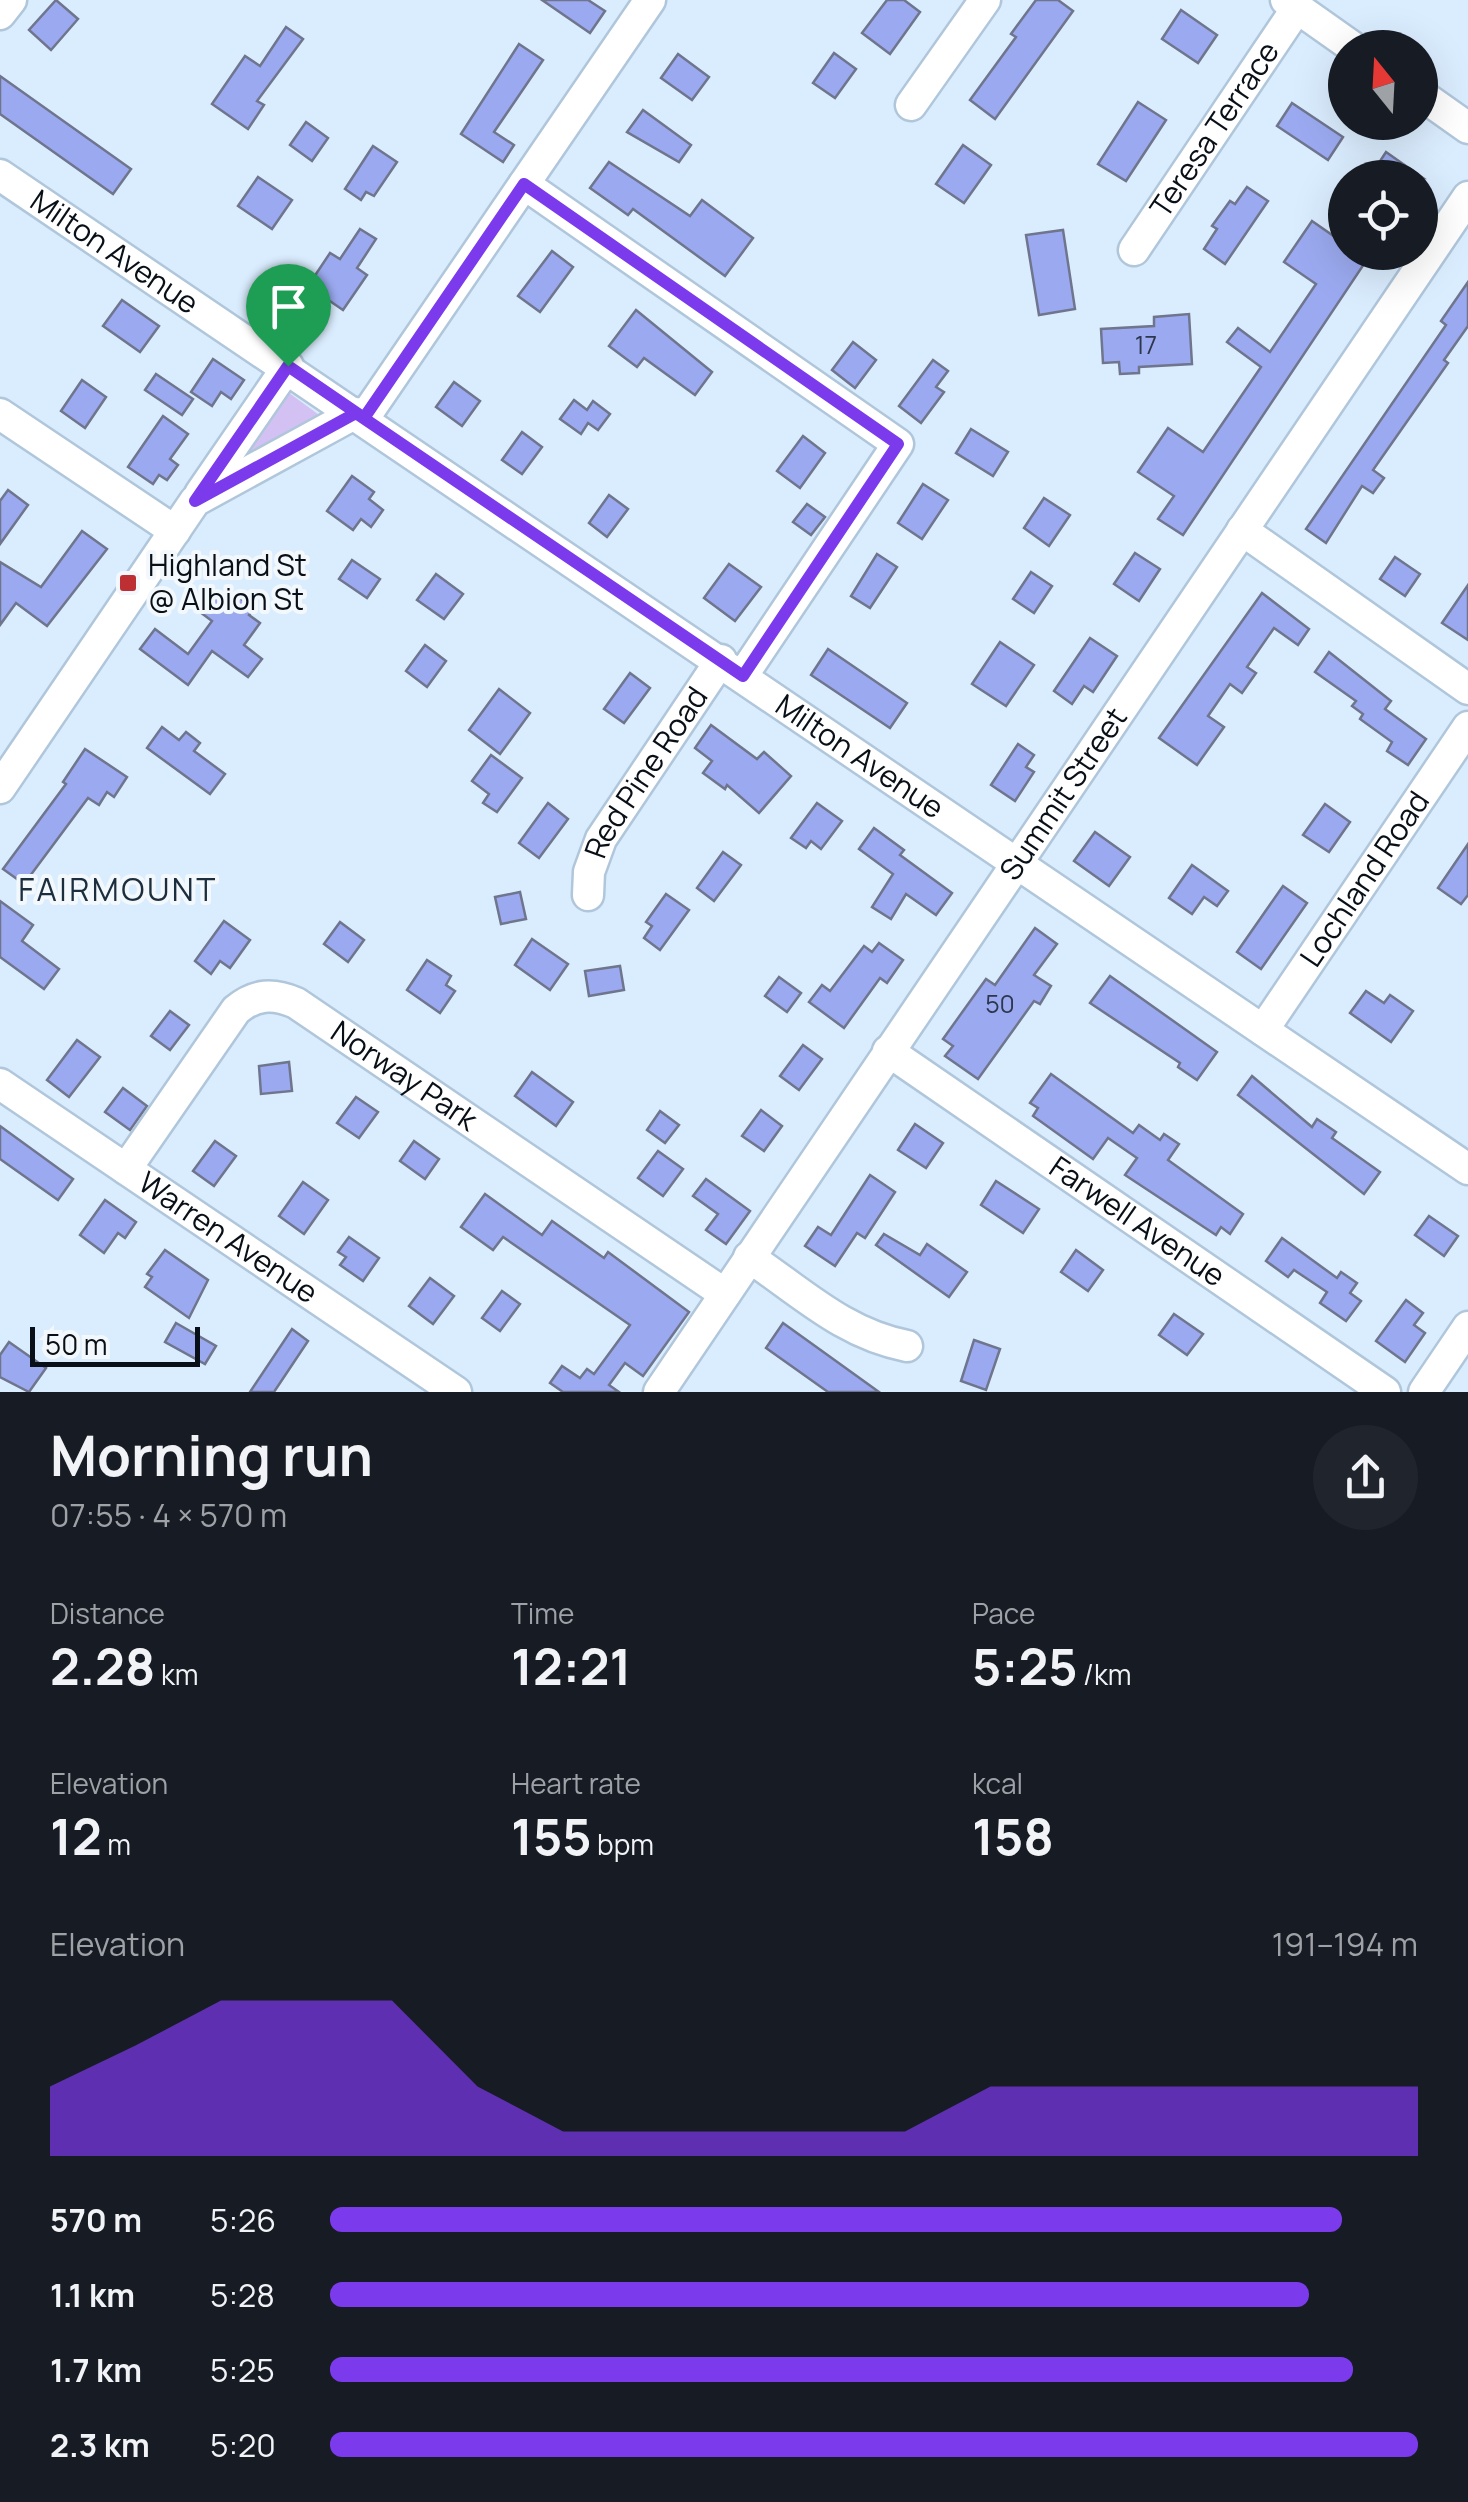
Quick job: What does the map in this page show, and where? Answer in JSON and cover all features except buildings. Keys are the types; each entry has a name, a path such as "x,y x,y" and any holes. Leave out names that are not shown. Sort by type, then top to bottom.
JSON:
{"street":[{"path":"0,14 11,0"},
{"path":"195,501 360,416 650,0"},
{"path":"911,105 985,0"},
{"path":"1291,4 1328,30"},
{"name":"Teresa Terrace","path":"1134,250 1291,4"},
{"path":"1438,107 1468,128"},
{"name":"Milton Avenue","path":"0,175 288,366 1468,1169"},
{"name":"Red Pine Road","path":"524,184 898,444 601,839 592,861 588,894"},
{"name":"Summit Street","path":"658,1392 1468,196"},
{"path":"0,788 288,366"},
{"path":"0,414 175,531"},
{"path":"1242,530 1468,689"},
{"name":"Lochland Road","path":"1263,1030 1468,728"},
{"name":"Norway Park","path":"126,1168 236,1010 253,998 276,996 296,1003 725,1294"},
{"name":"Farwell Avenue","path":"888,1052 1386,1392"},
{"name":"Warren Avenue","path":"0,1084 456,1392"},
{"path":"749,1257 832,1318 865,1334 907,1346"},
{"path":"1424,1392 1468,1327"}],"shaded area":[{"path":"285,390 322,417 234,467"}],"place":[{"name":"Highland St @ Albion St","path":"128,583"}],"district":[{"name":"FAIRMOUNT","path":"118,890"}],"route":[{"path":"524,184 898,444 743,676 356,413 195,501 288,366 364,418 524,184"}]}
